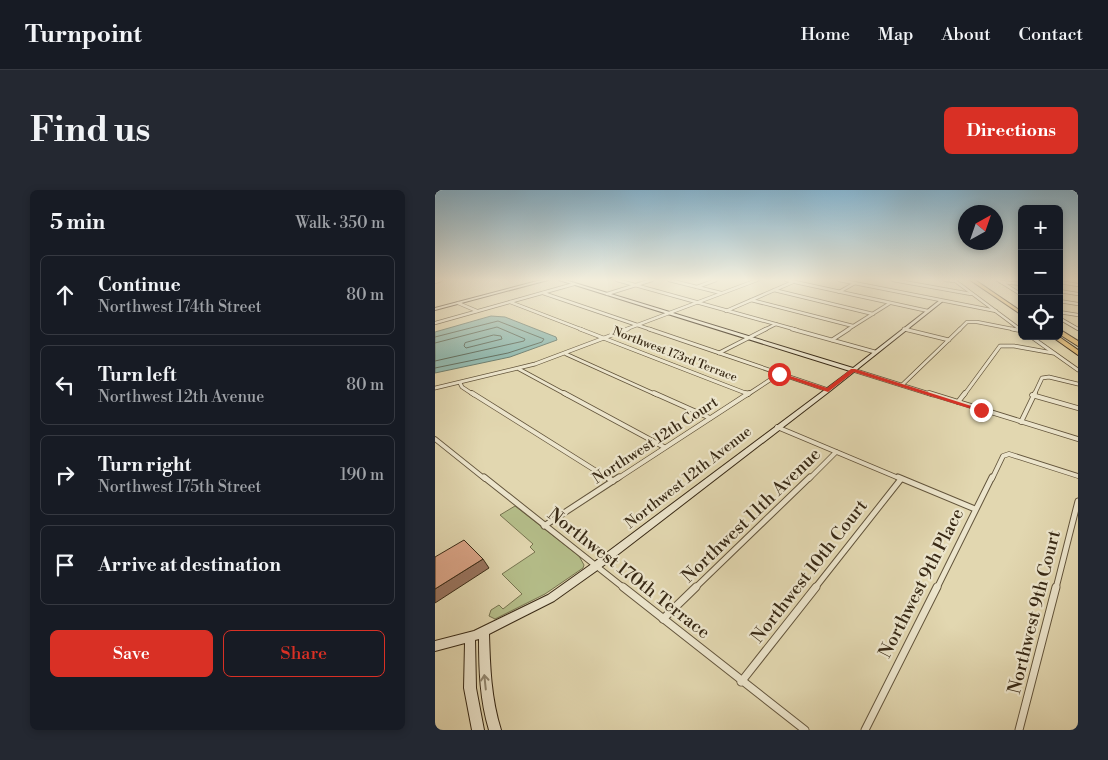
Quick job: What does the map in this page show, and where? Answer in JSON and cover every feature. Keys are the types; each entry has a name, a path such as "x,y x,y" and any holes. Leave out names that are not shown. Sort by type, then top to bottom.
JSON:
{"highway":[{"path":"1063,334 1078,344"},
{"path":"1060,340 1078,352"}],"street":[{"path":"435,309 450,305"},
{"path":"463,305 477,311"},
{"path":"435,323 498,305"},
{"name":"Northwest 173rd Terrace","path":"519,305 748,394"},
{"path":"580,305 828,390"},
{"path":"645,305 1078,439"},
{"path":"435,388 519,369 565,354 693,305"},
{"path":"708,305 875,352"},
{"path":"727,310 739,305"},
{"path":"771,305 853,326"},
{"path":"837,305 873,314"},
{"path":"832,340 887,305"},
{"path":"900,305 928,311"},
{"name":"Northwest 12th Avenue","path":"435,646 484,632 551,598 828,390 936,305"},
{"path":"964,305 996,311"},
{"path":"988,305 1018,328"},
{"path":"1063,313 1078,315"},
{"path":"1063,320 1078,329"},
{"path":"902,385 967,322 971,321 1018,330"},
{"path":"719,353 776,324"},
{"path":"904,329 949,340"},
{"path":"1035,340 1078,370"},
{"path":"958,402 1000,346 1005,345 1053,353"},
{"path":"565,354 710,418"},
{"path":"519,369 664,447"},
{"name":"Northwest 12th Court","path":"544,526 779,374"},
{"path":"1021,422 1041,378 1049,376 1078,384"},
{"path":"460,383 462,387 613,481"},
{"path":"1032,395 1078,408"},
{"path":"777,427 975,509"},
{"name":"Northwest 170th Terrace","path":"435,439 741,682 805,730"},
{"name":"Northwest 11th Avenue","path":"663,619 835,452"},
{"name":"Northwest 9th Place","path":"865,730 1003,456 1009,454 1078,476"},
{"name":"Northwest 10th Court","path":"741,682 901,479"},
{"name":"Northwest 9th Court","path":"1019,730 1078,501"},
{"path":"484,632 484,665 487,694 495,730"},
{"path":"469,637 469,688 478,730"}],"green space":[{"path":"515,506 579,556 584,565 583,568 545,594 495,619 489,616 491,610 499,605 503,609 522,594 502,574 535,552 530,547 533,544 500,515"}],"water":[{"path":"491,316 505,317 556,337 557,340 510,357 435,373 435,332"}],"building":[{"path":"464,540 483,559 435,589 435,557"}],"route":[{"path":"779,374 828,390 853,370 981,410"}]}
